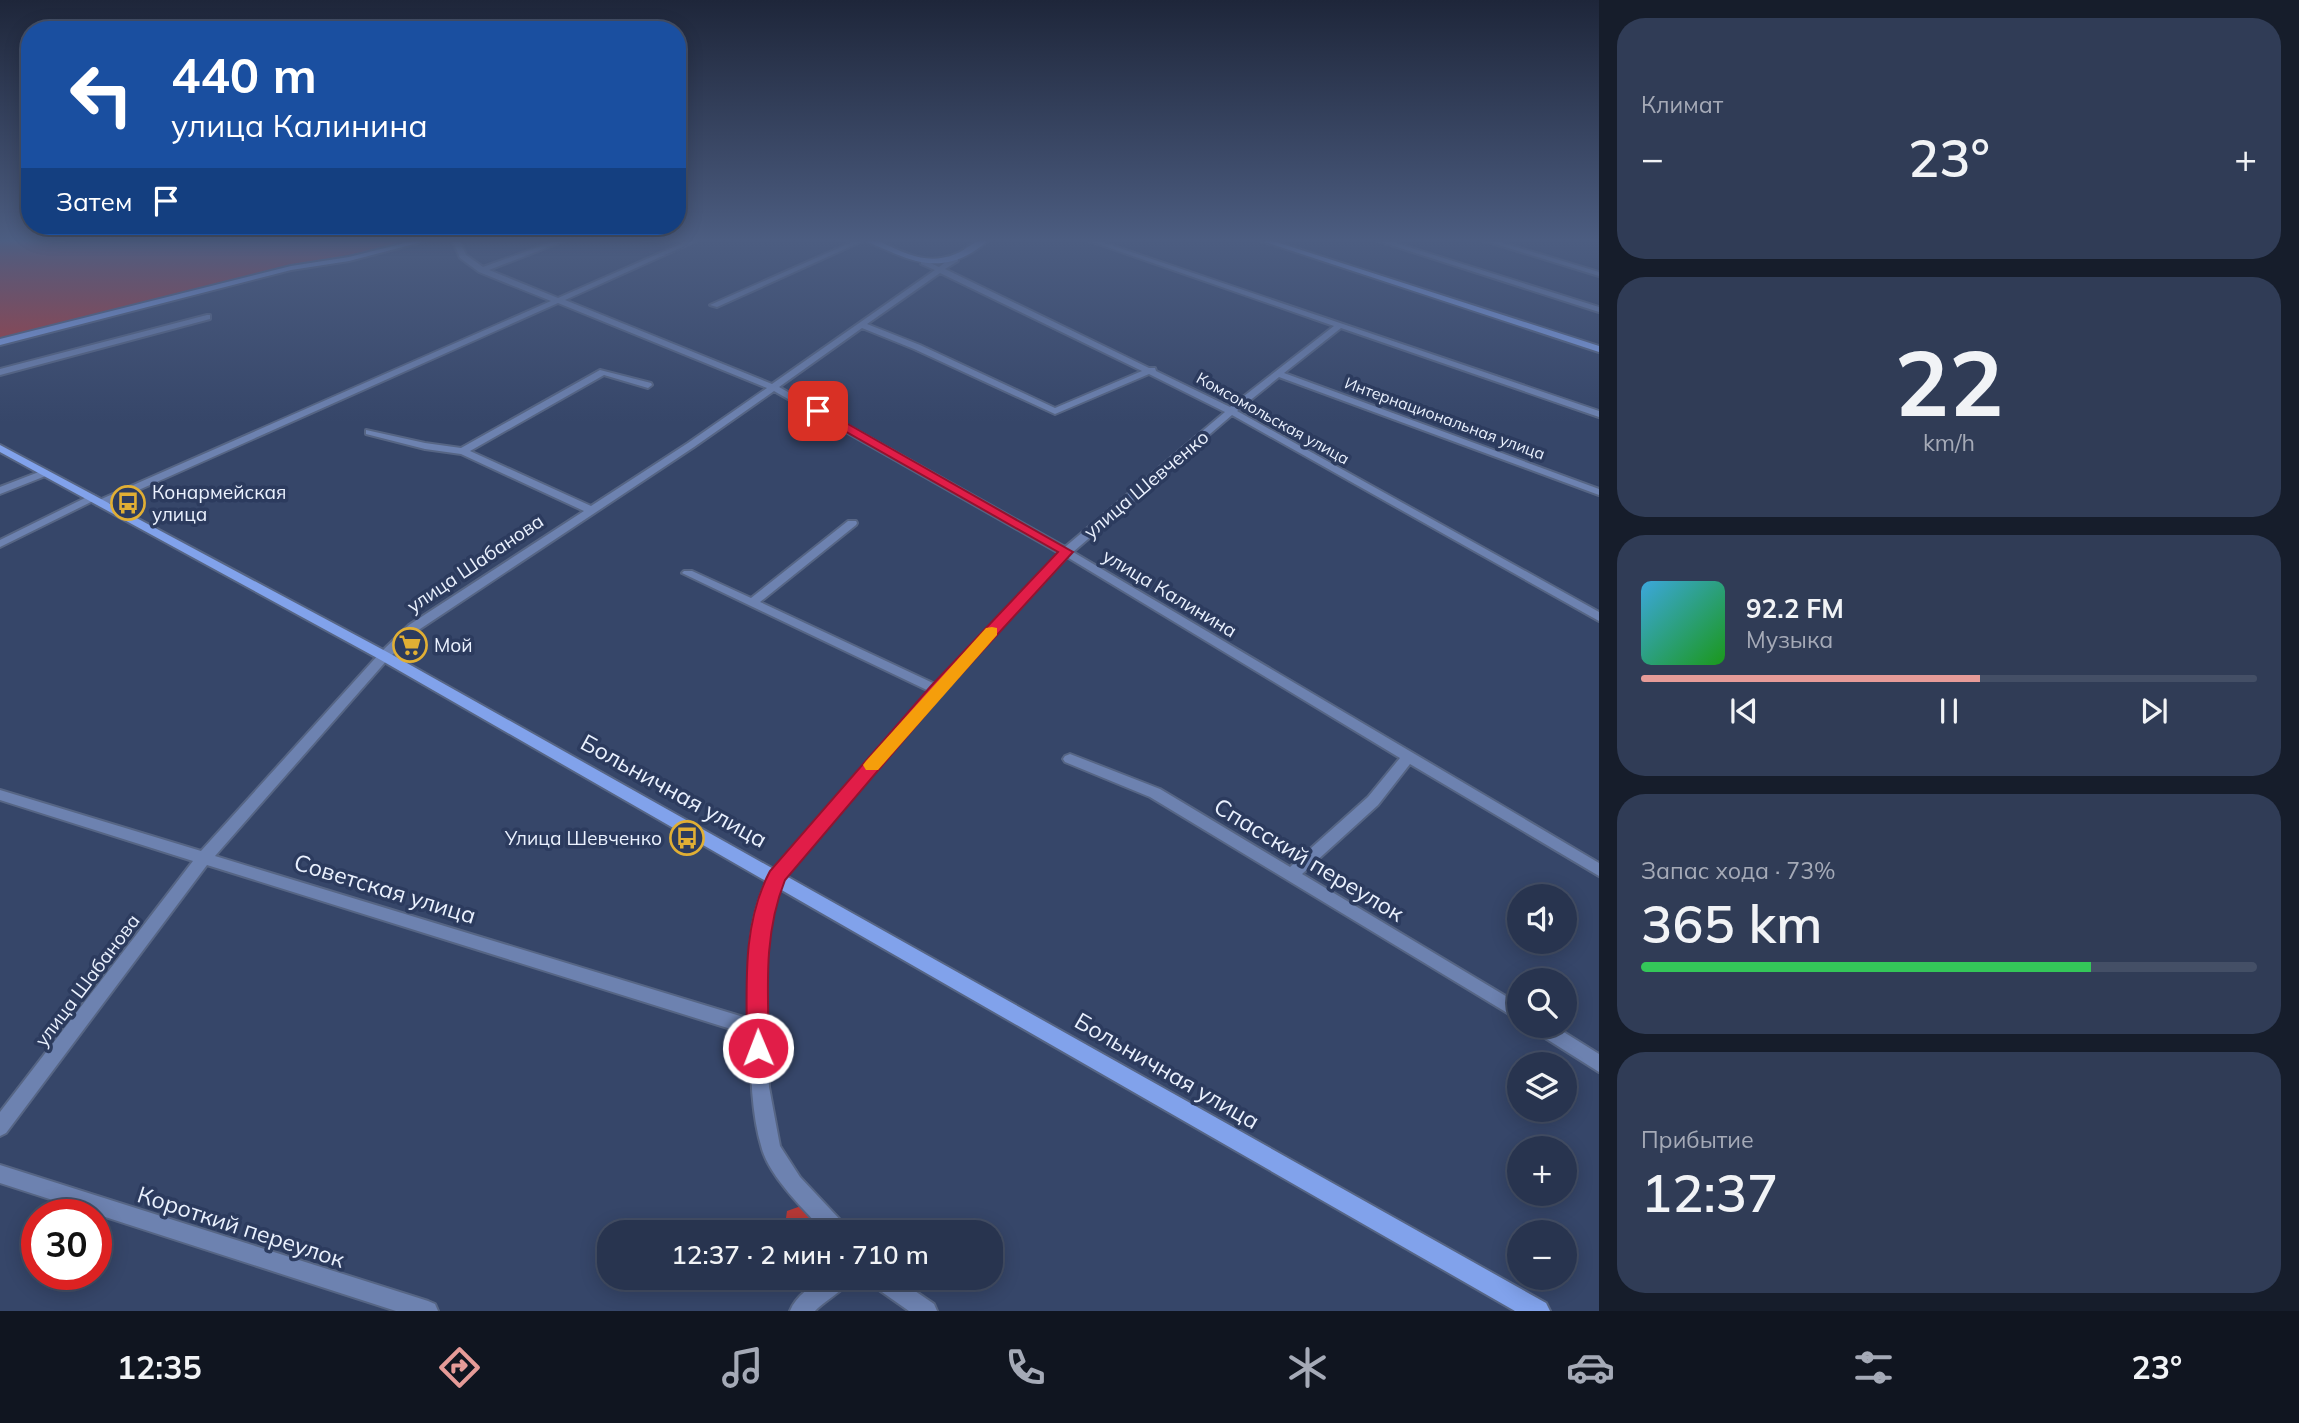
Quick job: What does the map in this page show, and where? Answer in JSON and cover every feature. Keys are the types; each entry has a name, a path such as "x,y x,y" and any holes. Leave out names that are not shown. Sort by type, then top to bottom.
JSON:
{"street":[{"path":"0,342 164,300"},
{"path":"0,544 558,300"},
{"name":"улица Калинина","path":"558,300 774,387 1066,552 1407,758 1599,870"},
{"path":"713,305 724,300"},
{"name":"улица Шабанова","path":"0,1127 203,859 412,628 774,387 896,300"},
{"name":"Комсомольская улица","path":"1009,300 1231,411 1599,617"},
{"path":"1267,300 1599,414"},
{"path":"1449,300 1599,349"},
{"path":"1568,300 1599,310"},
{"path":"0,372 207,317"},
{"path":"862,325 917,347 1055,411 1152,370"},
{"name":"улица Шевченко","path":"827,1220 793,1184 771,1149 760,1087 757,943 765,906 776,876 937,690 1066,552 1231,411 1340,325"},
{"path":"463,451 603,372 648,385"},
{"name":"Интернациональная улица","path":"1279,374 1599,492"},
{"path":"369,432 425,446 463,451 591,510"},
{"name":"Больничная улица","path":"1,450 384,656 776,876 1538,1311"},
{"path":"0,491 44,473"},
{"path":"752,603 852,523"},
{"path":"688,573 937,690"},
{"path":"1291,875 1373,801 1407,758"},
{"name":"Спасский переулок","path":"1070,759 1155,793 1507,1006"},
{"name":"Советская улица","path":"0,795 757,1029"},
{"path":"1559,1038 1599,1064"},
{"name":"Короткий переулок","path":"0,1174 428,1311"},
{"path":"800,1311 823,1290"},
{"path":"896,1290 927,1311"}],"shaded area":[{"path":"0,300 169,300 0,343"},
{"path":"801,1206 813,1220 786,1220 787,1211"}],"slow traffic":[{"path":"872,765 992,632"}],"place":[{"name":"Конармейская улица","path":"128,503"},
{"name":"Мой","path":"410,645"},
{"name":"Улица Шевченко","path":"687,838"}],"route":[{"path":"758,1048 757,943 765,906 776,876 937,690 1066,552 818,411"}]}
